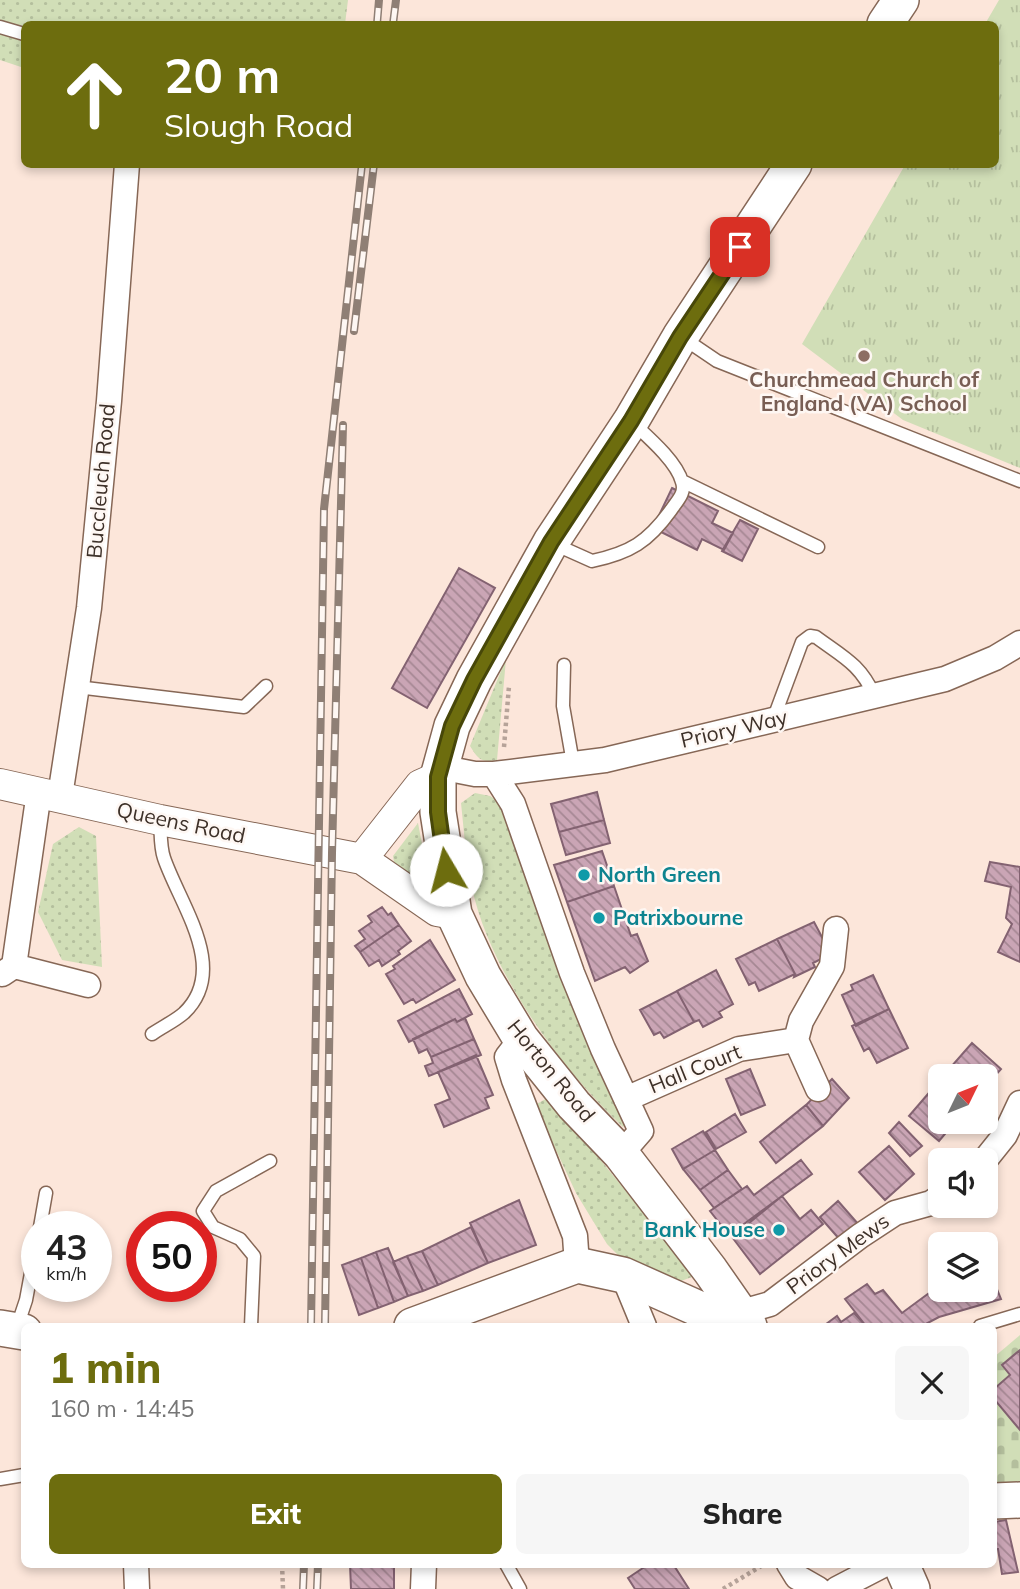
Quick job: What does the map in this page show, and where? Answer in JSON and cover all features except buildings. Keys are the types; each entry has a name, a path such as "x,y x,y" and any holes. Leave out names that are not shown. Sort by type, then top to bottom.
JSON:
{"main road":[{"path":"888,21 901,0"},
{"name":"Horton Road","path":"743,1320 710,1270 621,1154 574,1105 521,1039 483,976 454,914 438,812 439,772 452,726 474,680 551,542 631,421 680,337 791,168"},
{"path":"429,1323 577,1265 623,1275 699,1309 743,1320"},
{"path":"997,1501 1020,1500"},
{"path":"903,1568 912,1589"}],"street":[{"name":"Buccleuch Road","path":"7,971 77,687 90,595 109,401 127,168"},
{"name":"Priory Way","path":"439,772 501,773 606,760 945,679 995,658 1020,643"},
{"path":"362,859 420,785 439,772"},
{"path":"501,773 572,973 641,1131 621,1154"},
{"name":"Queens Road","path":"0,784 160,820 362,859 437,911 454,914"},
{"path":"818,1088 796,1040 801,1021 832,966 836,929"},
{"path":"7,971 88,985"},
{"path":"521,1039 507,1056 575,1236 577,1265"},
{"name":"Hall Court","path":"626,1098 739,1049 796,1040"},
{"path":"995,1148 1005,1135 1020,1103"},
{"name":"Priory Mews","path":"743,1320 770,1304 895,1213 928,1204"},
{"path":"623,1275 643,1323"},
{"path":"136,1568 136,1589"},
{"path":"423,1589 424,1568"},
{"path":"791,1568 797,1577 818,1589"},
{"path":"837,1589 877,1568"}],"lane":[{"path":"0,27 21,33"},
{"path":"680,337 717,361 1020,481"},
{"path":"551,542 592,561 628,550 654,533 683,494 682,481 672,465 631,421"},
{"path":"682,481 818,547"},
{"path":"773,720 802,642 810,636 816,637 855,665 866,676 874,695"},
{"path":"564,665 563,706 573,763"},
{"path":"77,687 244,708 266,686"},
{"path":"152,1034 184,1013 197,995 205,968 198,939 162,855 160,820"},
{"path":"251,1323 254,1256 240,1239 214,1227 203,1211 216,1191 270,1161"},
{"path":"43,1211 46,1193"},
{"path":"13,1330 25,1302"},
{"path":"990,1323 1020,1314"},
{"path":"0,1479 21,1476"},
{"path":"508,1568 520,1589"}],"path":[{"path":"501,773 511,677"},
{"path":"282,1568 283,1589"},
{"path":"723,1589 757,1568"}],"green space":[{"path":"0,0 348,0 345,21 21,21 21,67 0,60"},
{"path":"999,0 1020,0 1020,468 903,420 802,344 903,168 999,168 999,21 987,21"},
{"path":"506,659 497,760 487,761 478,757 470,746"},
{"path":"475,793 490,796 501,803 628,1122 623,1127 599,1104 553,1048 511,985 494,953 472,888 467,856 461,803"},
{"path":"418,823 430,886 426,886 394,862 393,856"},
{"path":"79,827 96,836 102,967 62,960 38,912 53,844"},
{"path":"549,1097 687,1266 692,1277 681,1281 620,1257 607,1244 576,1193 535,1105"},
{"path":"1020,1335 1020,1489 997,1488 997,1354"}],"railway":[{"path":"377,21 379,0"},
{"path":"393,21 396,0"},
{"path":"311,1323 324,509 362,168"},
{"path":"354,331 374,168"},
{"path":"325,1323 332,853 343,425"},
{"path":"303,1589 304,1568"},
{"path":"317,1589 318,1568"}],"place":[{"name":"Churchmead Church of England (VA) School","path":"864,356"},
{"name":"North Green","path":"584,875"},
{"name":"Patrixbourne","path":"599,918"},
{"name":"Bank House","path":"779,1230"}],"route":[{"path":"446,870 438,812 438,777 452,726 474,680 551,542 740,247"}]}
